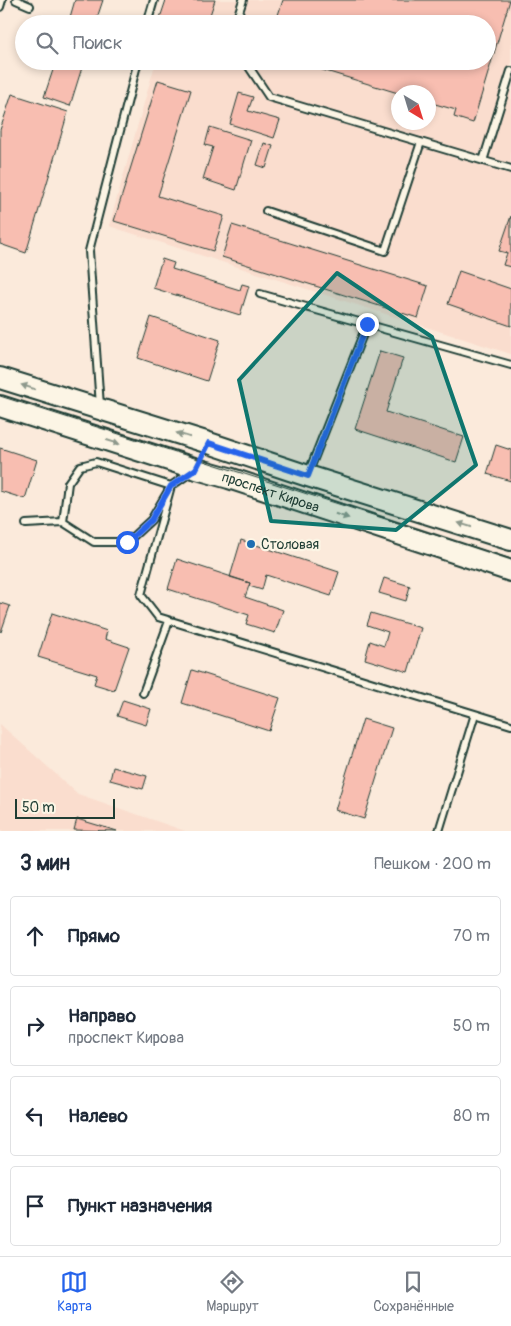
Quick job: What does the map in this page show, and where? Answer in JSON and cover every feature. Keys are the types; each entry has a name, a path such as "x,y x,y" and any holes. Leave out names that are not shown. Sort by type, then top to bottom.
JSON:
{"main road":[{"name":"проспект Кирова","path":"0,378 511,540"},
{"name":"проспект Кирова","path":"0,406 511,570"},
{"path":"91,434 100,410"},
{"path":"196,469 209,443"}],"lane":[{"path":"0,7 2,0"},
{"path":"16,0 30,6"},
{"path":"150,15 154,0"},
{"path":"238,15 243,0"},
{"path":"100,410 89,252 136,70"},
{"path":"251,70 269,97 511,169"},
{"path":"483,161 511,71"},
{"path":"266,211 385,251 421,142"},
{"path":"260,294 511,365"},
{"path":"308,476 367,324"},
{"path":"63,522 68,483 80,466 96,462 171,486"},
{"path":"26,524 63,522 94,542 127,542 151,520 171,486 196,469"},
{"path":"171,486 141,595 158,617 511,724"},
{"path":"143,693 169,621"},
{"path":"439,831 475,714"}],"highlighted area":[{"path":"337,273 432,337 476,465 396,530 271,521 239,380"}],"shaded area":[{"path":"173,0 511,0 511,354 109,226 153,70 496,70 496,15 169,15"},
{"path":"0,724 78,794 185,831 0,831"}],"building":[{"path":"75,0 103,0 98,15 71,15"},
{"path":"166,0 215,0 210,15 161,15"},
{"path":"283,0 510,0 496,47 496,15 278,15"},
{"path":"53,70 81,70 70,106 44,97"},
{"path":"323,70 489,70 473,123 454,117 456,110 436,104 436,85 391,85 391,91"},
{"path":"158,80 191,90 158,196 224,216 213,251 114,221"},
{"path":"239,93 253,97 248,111 280,120 274,138 230,124"},
{"path":"12,94 68,112 26,253 0,244 0,130"},
{"path":"210,127 251,140 236,190 203,179 213,147 205,145"},
{"path":"264,143 273,146 266,168 257,165"},
{"path":"511,216 511,267 503,265 507,253 499,251"},
{"path":"232,225 428,286 418,318 222,257"},
{"path":"162,259 174,263 172,269 240,290 242,284 249,286 240,315 153,288"},
{"path":"459,271 511,289 511,326 448,304"},
{"path":"151,317 220,340 207,381 138,358"},
{"path":"380,351 403,358 386,412 464,437 456,462 355,429"},
{"path":"496,445 511,450 511,481 487,474"},
{"path":"0,448 37,460 25,499 0,491"},
{"path":"241,540 339,572 331,596 266,575 262,590 249,586 250,583 230,577"},
{"path":"177,559 250,583 245,597 283,610 275,633 246,624 249,615 168,589"},
{"path":"384,578 410,586 406,601 379,593"},
{"path":"0,603 10,606 1,632 0,631"},
{"path":"52,613 107,631 105,639 129,647 114,690 94,684 97,675 38,657"},
{"path":"371,613 421,628 408,672 365,659 370,641 384,646 388,632 367,625"},
{"path":"192,670 280,698 269,731 182,703"},
{"path":"123,700 151,709 146,725 117,716"},
{"path":"363,719 392,728 364,819 335,810"},
{"path":"113,767 147,776 143,789 110,780"},
{"path":"77,819 117,831 74,830"}],"tram line":[{"path":"0,396 511,559"}],"place":[{"name":"Столовая","path":"251,544"}],"route":[{"path":"127,542 151,520 171,486 196,469 209,443 308,476 367,324"}]}
